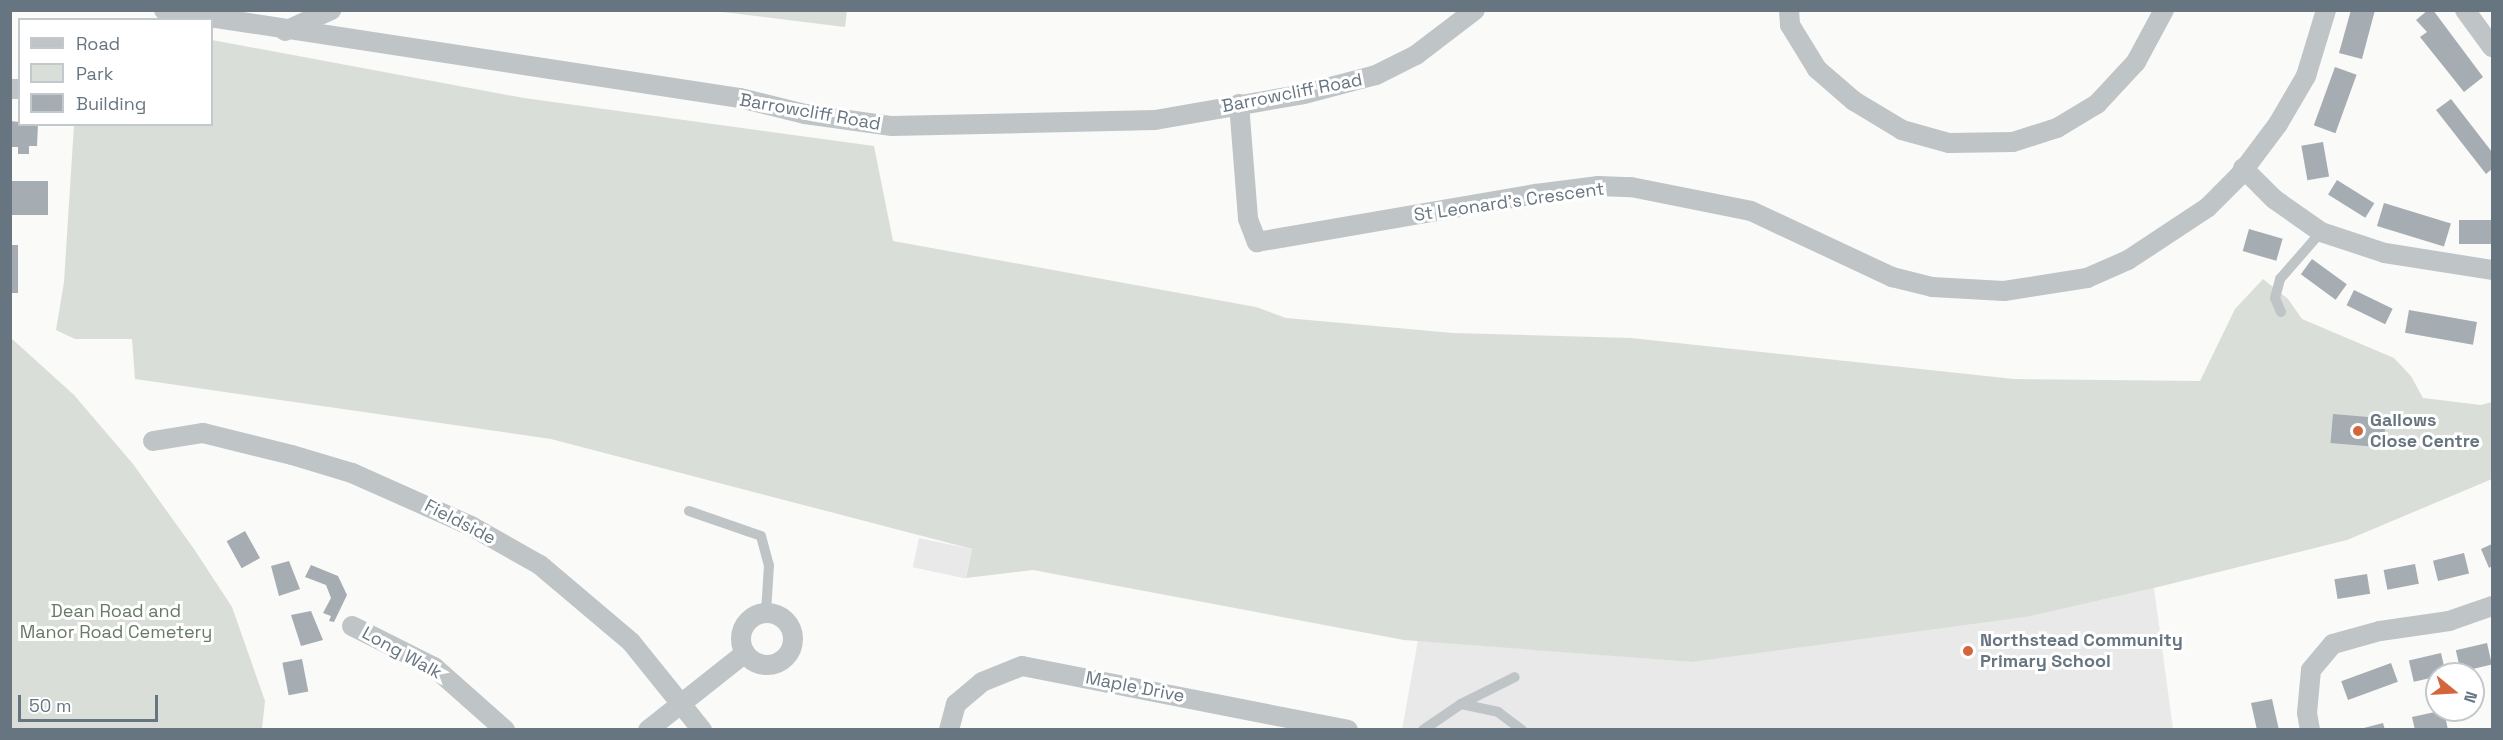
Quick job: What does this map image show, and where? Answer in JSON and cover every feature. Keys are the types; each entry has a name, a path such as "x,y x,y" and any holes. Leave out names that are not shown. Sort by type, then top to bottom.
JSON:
{"street":[{"name":"Barrowcliff Road","path":"164,10 210,18"},
{"path":"285,31 331,10"},
{"name":"Barrowcliff Road","path":"213,19 740,99 806,114 892,126 1155,120 1304,94 1376,75 1416,55 1475,10"},
{"path":"1789,10 1790,25 1817,69 1854,101 1902,130 1950,143 2013,142 2057,128 2097,104 2136,62 2164,10"},
{"name":"St Leonard's Crescent","path":"1239,104 1248,219 1257,242 1275,242 1536,194 1598,186 1631,187 1751,212 1847,259 1892,277 1932,287 2004,291 2087,278 2128,260 2199,214 2243,168 2278,124 2306,76 2326,10"},
{"path":"2466,10 2493,47"},
{"path":"2243,168 2274,199 2321,232 2385,253 2493,270"},
{"name":"Fieldside","path":"153,441 203,433 292,455 352,473 471,526 540,565 631,642 683,702 702,729"},
{"path":"2310,729 2307,713 2311,670 2333,644 2380,631 2449,621 2493,606"},
{"path":"766,613 781,617 791,628 790,652 777,664 767,665 751,660 745,653 741,635 750,620 766,613"},
{"name":"Long Walk","path":"352,626 434,667 506,729"},
{"path":"648,729 745,653"},
{"name":"Maple Drive","path":"949,729 956,704 982,682 1022,666 1348,729"}],"lane":[{"path":"2281,312 2275,298 2280,279 2321,232"},
{"path":"688,511 761,536 769,565 766,613"},
{"path":"1423,729 1461,704 1515,677"},
{"path":"1461,704 1490,709 1522,729"}],"shaded area":[{"path":"919,538 972,549 966,579 913,567"},
{"name":"Northstead Community Primary School","path":"2154,588 2173,729 1402,730 1418,640 1692,662 2026,617"}],"green space":[{"path":"714,10 847,10 845,27 714,11"},
{"path":"213,40 524,98 874,146 893,241 1256,307 1286,318 1453,333 1631,338 2014,379 2200,381 2235,309 2263,279 2288,299 2302,319 2394,358 2411,376 2423,398 2481,405 2492,402 2492,479 2347,540 2026,617 1692,662 1404,640 1033,570 966,578 972,549 551,439 135,379 132,339 75,339 56,330 64,282 74,126 213,126"},
{"name":"Dean Road and Manor Road Cemetery","path":"11,338 74,395 133,464 232,607 265,701 262,729 11,729"}],"building":[{"path":"2351,10 2375,10 2362,59 2339,53"},
{"path":"2428,10 2433,10 2483,77 2464,92 2420,37 2427,32 2416,20"},
{"path":"2335,67 2357,75 2335,133 2314,125"},
{"path":"2451,99 2492,152 2492,169 2486,174 2436,110"},
{"path":"10,121 18,122 18,126 38,126 37,146 29,146 29,154 18,154 18,147 10,147"},
{"path":"2323,142 2329,176 2307,180 2301,146"},
{"path":"2337,180 2374,203 2365,218 2328,194"},
{"path":"10,181 48,181 48,215 10,215"},
{"path":"2384,203 2451,223 2444,246 2377,226"},
{"path":"2459,220 2492,220 2492,244 2459,244"},
{"path":"2249,229 2283,239 2276,261 2243,251"},
{"path":"10,245 18,245 18,293 10,293"},
{"path":"2312,259 2347,284 2336,300 2301,274"},
{"path":"2354,290 2393,309 2385,324 2347,305"},
{"path":"2409,310 2477,322 2473,345 2405,333"},
{"name":"Gallows Close Centre","path":"2333,414 2386,419 2383,448 2330,443"},
{"path":"245,531 260,558 242,568 227,541"},
{"path":"2492,544 2492,566 2489,568 2481,549"},
{"path":"2464,553 2469,573 2438,581 2433,561"},
{"path":"289,561 300,589 279,596 271,566"},
{"path":"2415,564 2419,584 2387,590 2384,570"},
{"path":"311,565 338,576 347,595 334,622 329,621 331,616 323,613 331,598 326,585 305,577"},
{"path":"2367,574 2370,594 2338,599 2334,579"},
{"path":"311,611 323,640 301,646 291,615"},
{"path":"2487,643 2492,664 2485,666 2485,662 2459,662 2456,650"},
{"path":"2441,653 2443,662 2425,662 2425,679 2414,682 2409,660"},
{"path":"302,659 308,691 289,695 282,663"},
{"path":"2391,663 2398,682 2348,700 2341,681"},
{"path":"2272,699 2279,730 2257,730 2251,703"},
{"path":"2425,714 2425,722 2446,722 2448,730 2415,730 2412,717"},
{"path":"2383,723 2385,730 2360,729"}],"place":[{"name":"Gallows Close Centre","path":"2358,431"},
{"name":"Northstead Community Primary School","path":"1968,651"}]}
